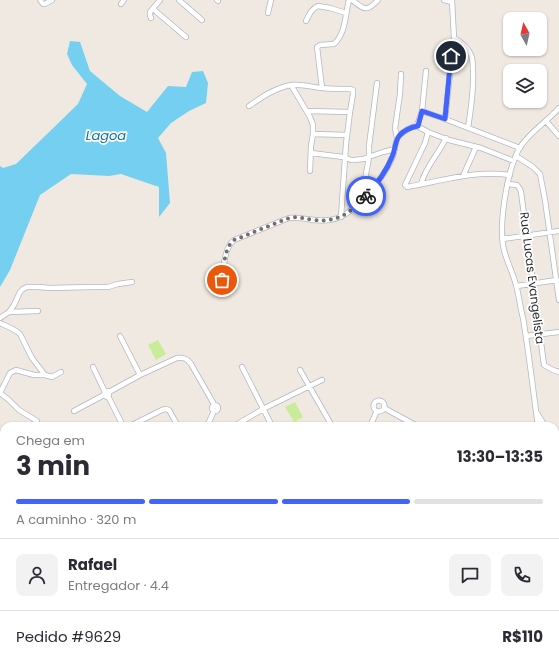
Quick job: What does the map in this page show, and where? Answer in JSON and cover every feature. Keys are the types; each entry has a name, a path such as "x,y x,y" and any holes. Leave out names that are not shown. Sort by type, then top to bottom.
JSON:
{"street":[{"path":"42,2 46,4 52,0"},
{"path":"151,18 150,15 153,9 160,0"},
{"path":"179,0 202,20"},
{"path":"268,13 271,0"},
{"path":"322,88 317,47 319,45 334,44 338,40 343,31 346,13 351,0 366,8 370,7 378,0"},
{"path":"444,0 452,1 454,38 445,119"},
{"path":"306,20 312,10 318,6 346,13"},
{"path":"153,9 186,38"},
{"path":"454,38 462,42 469,51 472,59 473,84 468,128"},
{"path":"418,126 422,111 426,71"},
{"path":"222,280 228,248 234,240 289,218 297,217 320,221 341,217 354,209 379,181 395,150 397,138 395,124 400,94 401,74"},
{"path":"364,198 377,83"},
{"path":"291,85 312,120 313,134 310,170"},
{"path":"249,106 267,94 291,85 352,90 353,94 347,135 341,217"},
{"path":"537,422 526,336 517,286 502,240 503,206 507,184 515,158 520,148 559,108"},
{"path":"307,111 350,112"},
{"path":"422,111 520,148"},
{"path":"546,121 559,136"},
{"path":"397,138 407,130 418,126"},
{"path":"418,126 428,132 458,143 515,158 532,167 540,174 558,280 559,300"},
{"path":"428,132 425,143 405,186 408,187 462,176 490,173 510,174"},
{"path":"313,134 347,135"},
{"path":"421,184 426,170 446,138"},
{"path":"462,176 476,147"},
{"path":"311,153 355,160 395,150"},
{"name":"Rua Lucas Evangelista","path":"507,184 518,186 520,189 544,365 559,372"},
{"path":"502,240 559,231"},
{"path":"517,286 558,280"},
{"path":"0,318 9,312 20,292 27,287 108,287 132,282"},
{"path":"9,312 38,311"},
{"path":"0,323 20,334 32,358 45,375"},
{"path":"526,336 559,332"},
{"path":"120,336 140,375"},
{"path":"74,411 140,375 182,357 188,360 191,364 215,406 212,408 214,411 209,422"},
{"path":"242,367 270,422"},
{"path":"93,368 121,422"},
{"path":"37,421 19,410 0,393 10,373 14,371 19,370 34,375 45,375 52,377 61,372"},
{"path":"300,370 330,422"},
{"path":"241,422 263,409 322,380"},
{"path":"377,411 374,408 374,403 378,400 383,402 385,406 384,408"},
{"path":"377,411 381,411 384,408"},
{"path":"384,408 409,422"},
{"path":"138,422 166,409 169,410 176,422"},
{"path":"372,422 377,411"},
{"path":"536,412 542,422"}],"green space":[{"path":"158,340 166,354 156,360 148,345"},
{"path":"295,402 303,417 294,422 285,407"}],"water":[{"name":"Lagoa","path":"70,41 80,42 90,71 120,96 147,112 168,86 186,87 192,72 203,71 208,83 206,103 189,111 171,123 158,138 166,153 170,203 159,217 159,187 121,174 109,176 71,174 40,195 10,270 0,287 0,166 3,168 16,164 78,104 87,84 72,65 67,54"}],"way so far":[{"path":"222,280 228,248 234,240 281,220 293,217 320,221 341,217 354,209 366,196"}],"route":[{"path":"366,196 386,170 394,154 397,138 407,130 418,126 422,111 445,119 451,56"}]}
